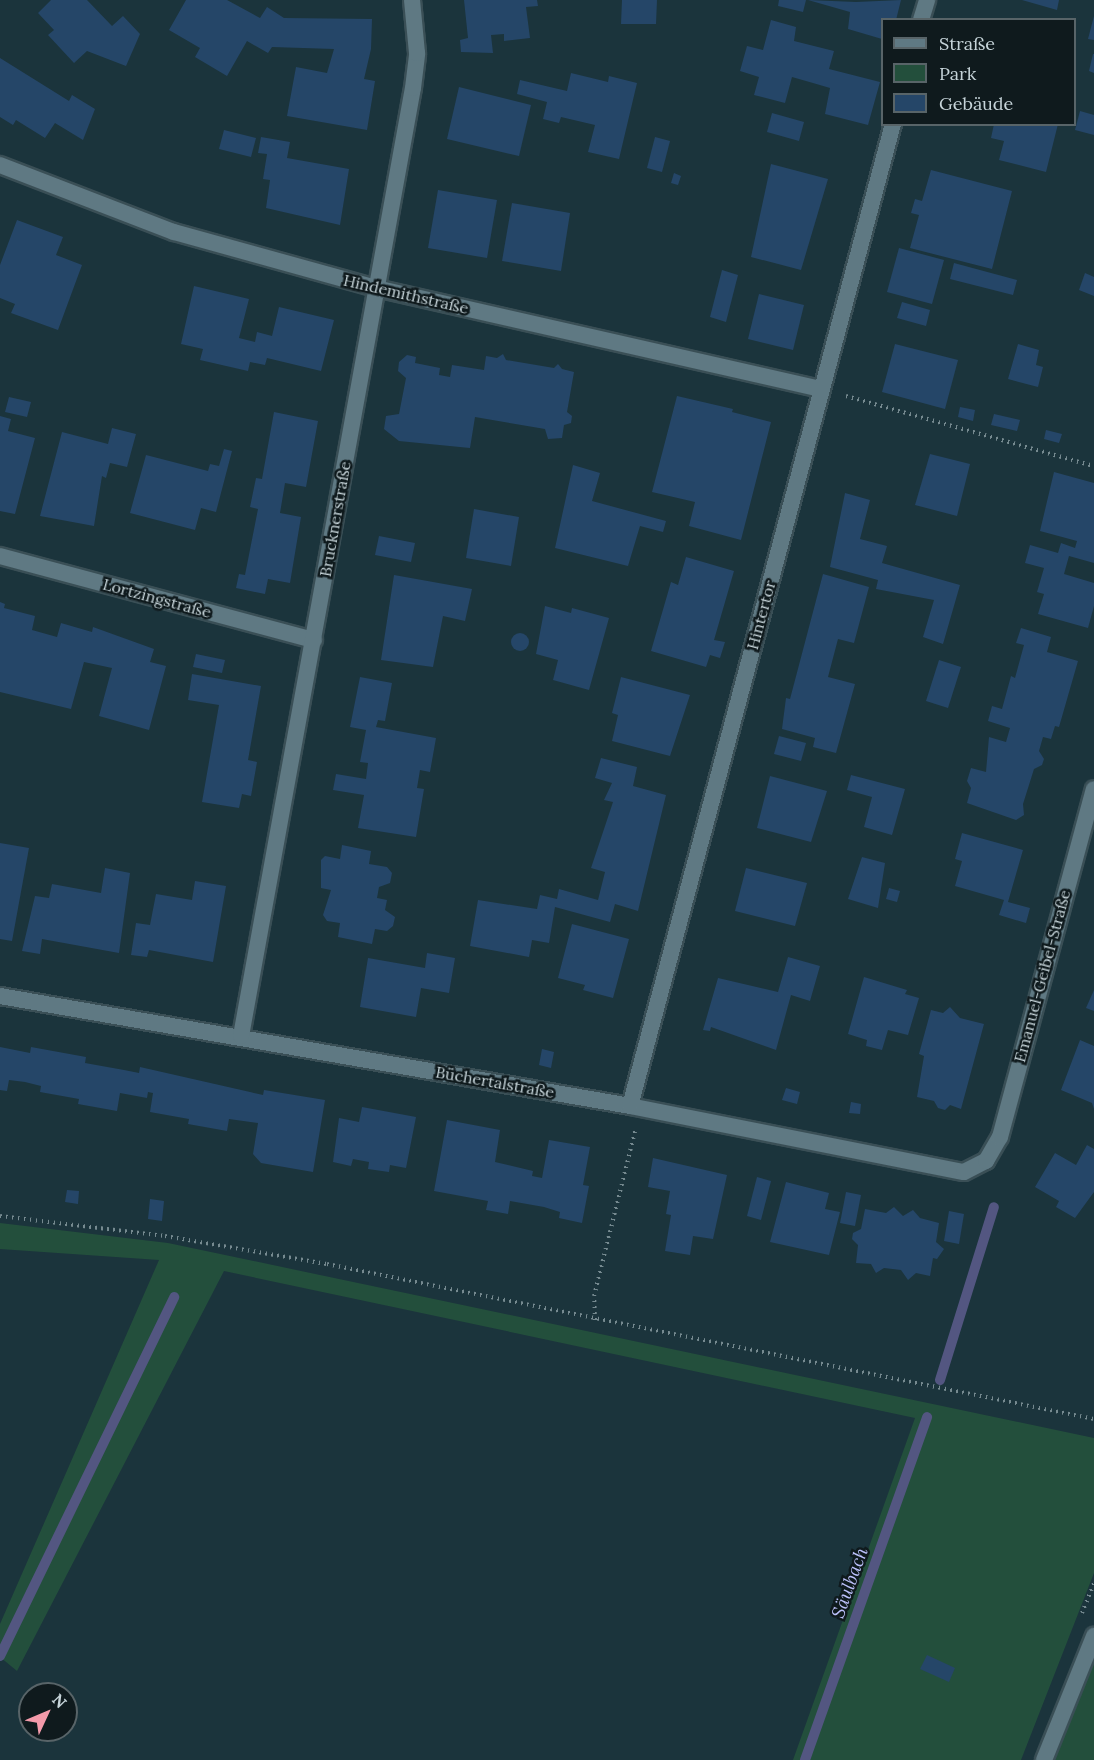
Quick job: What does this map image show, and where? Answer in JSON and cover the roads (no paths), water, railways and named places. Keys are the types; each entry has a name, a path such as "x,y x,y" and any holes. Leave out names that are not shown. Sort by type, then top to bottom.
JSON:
{"street":[{"name":"Brucknerstraße","path":"242,1036 416,69 412,0"},
{"path":"922,18 927,0"},
{"name":"Hintertor","path":"630,1106 892,126"},
{"name":"Hindemithstraße","path":"0,165 174,232 376,288 822,388"},
{"name":"Lortzingstraße","path":"0,556 314,640"},
{"name":"Emanuel-Geibel-Straße","path":"986,1161 1000,1137 1094,789"},
{"name":"Büchertalstraße","path":"0,996 242,1036 630,1106 964,1172 986,1161"},
{"path":"1044,1760 1094,1636"}],"waterway":[{"name":"Säulbach","path":"940,1380 994,1207"},
{"path":"0,1656 174,1297"},
{"name":"Säulbach","path":"805,1760 927,1417"}]}
